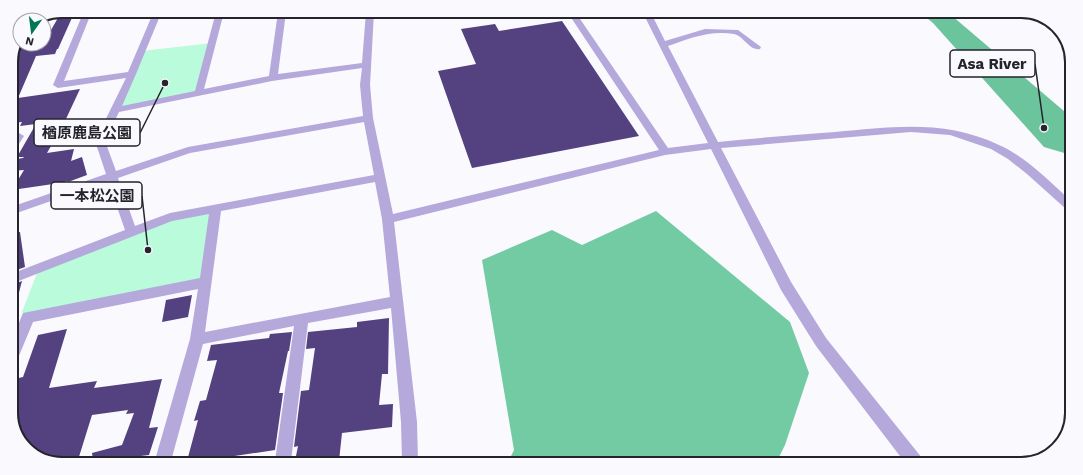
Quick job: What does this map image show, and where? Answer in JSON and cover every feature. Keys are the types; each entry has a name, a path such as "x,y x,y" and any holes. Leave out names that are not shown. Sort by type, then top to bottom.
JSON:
{"street":[{"path":"85,18 58,85 132,74"},
{"path":"131,231 100,141 116,110 155,18"},
{"path":"198,92 218,18"},
{"path":"273,78 281,18"},
{"path":"370,18 365,85 368,118 388,219 409,422 410,457"},
{"path":"575,18 665,152"},
{"path":"650,18 786,286 821,342 911,457"},
{"path":"664,44 705,31 738,32 757,47"},
{"path":"116,110 198,92 273,78 366,65"},
{"path":"18,209 188,150 368,118"},
{"path":"388,219 665,152 715,145 911,129 951,132 995,147 1031,171 1065,202"},
{"path":"18,276 170,217 380,177"},
{"path":"164,457 198,339 216,208"},
{"path":"18,342 28,317 206,282"},
{"path":"198,339 397,301"},
{"path":"284,457 302,320"}],"shaded area":[{"path":"927,18 955,18 1065,112 1065,153 1044,147"},
{"path":"212,43 199,92 116,110 142,51"},
{"path":"216,208 206,282 28,317 22,312 39,268 131,231"},
{"path":"656,211 790,322 809,373 785,445 779,457 510,457 514,450 482,260 552,230 582,245"}],"building":[{"path":"58,18 72,18 55,54 36,56 18,98 19,52 52,52 52,28"},
{"path":"562,21 639,136 472,168 438,71 476,64 461,29 495,24 499,31"},
{"path":"80,89 65,121 47,153 74,149 71,161 82,157 87,175 68,182 18,189 18,180 24,170 18,170 18,159 24,157 18,157 18,155 36,124 20,126 22,122 18,122 18,98"},
{"path":"18,232 20,232 25,267 18,270"},
{"path":"22,281 18,296 18,282"},
{"path":"192,295 188,317 162,322 166,300"},
{"path":"389,318 388,374 382,374 379,405 393,404 392,427 342,433 339,457 296,457 298,446 294,447 301,391 309,390 315,348 306,349 308,332 357,327 357,322"},
{"path":"67,329 49,388 97,381 94,388 162,379 149,428 158,427 149,455 132,457 93,457 92,453 122,445 134,413 126,414 128,410 92,415 79,457 62,457 45,454 35,448 27,440 21,430 18,416 18,378 23,377 38,335"},
{"path":"292,332 279,393 283,393 275,450 228,457 188,457 198,420 194,421 200,401 206,400 217,360 207,361 211,345 269,338 270,334"}],"place":[{"name":"楢原鹿島公園","path":"165,83"},
{"name":"Asa River","path":"1044,128"},
{"name":"一本松公園","path":"148,250"}]}
